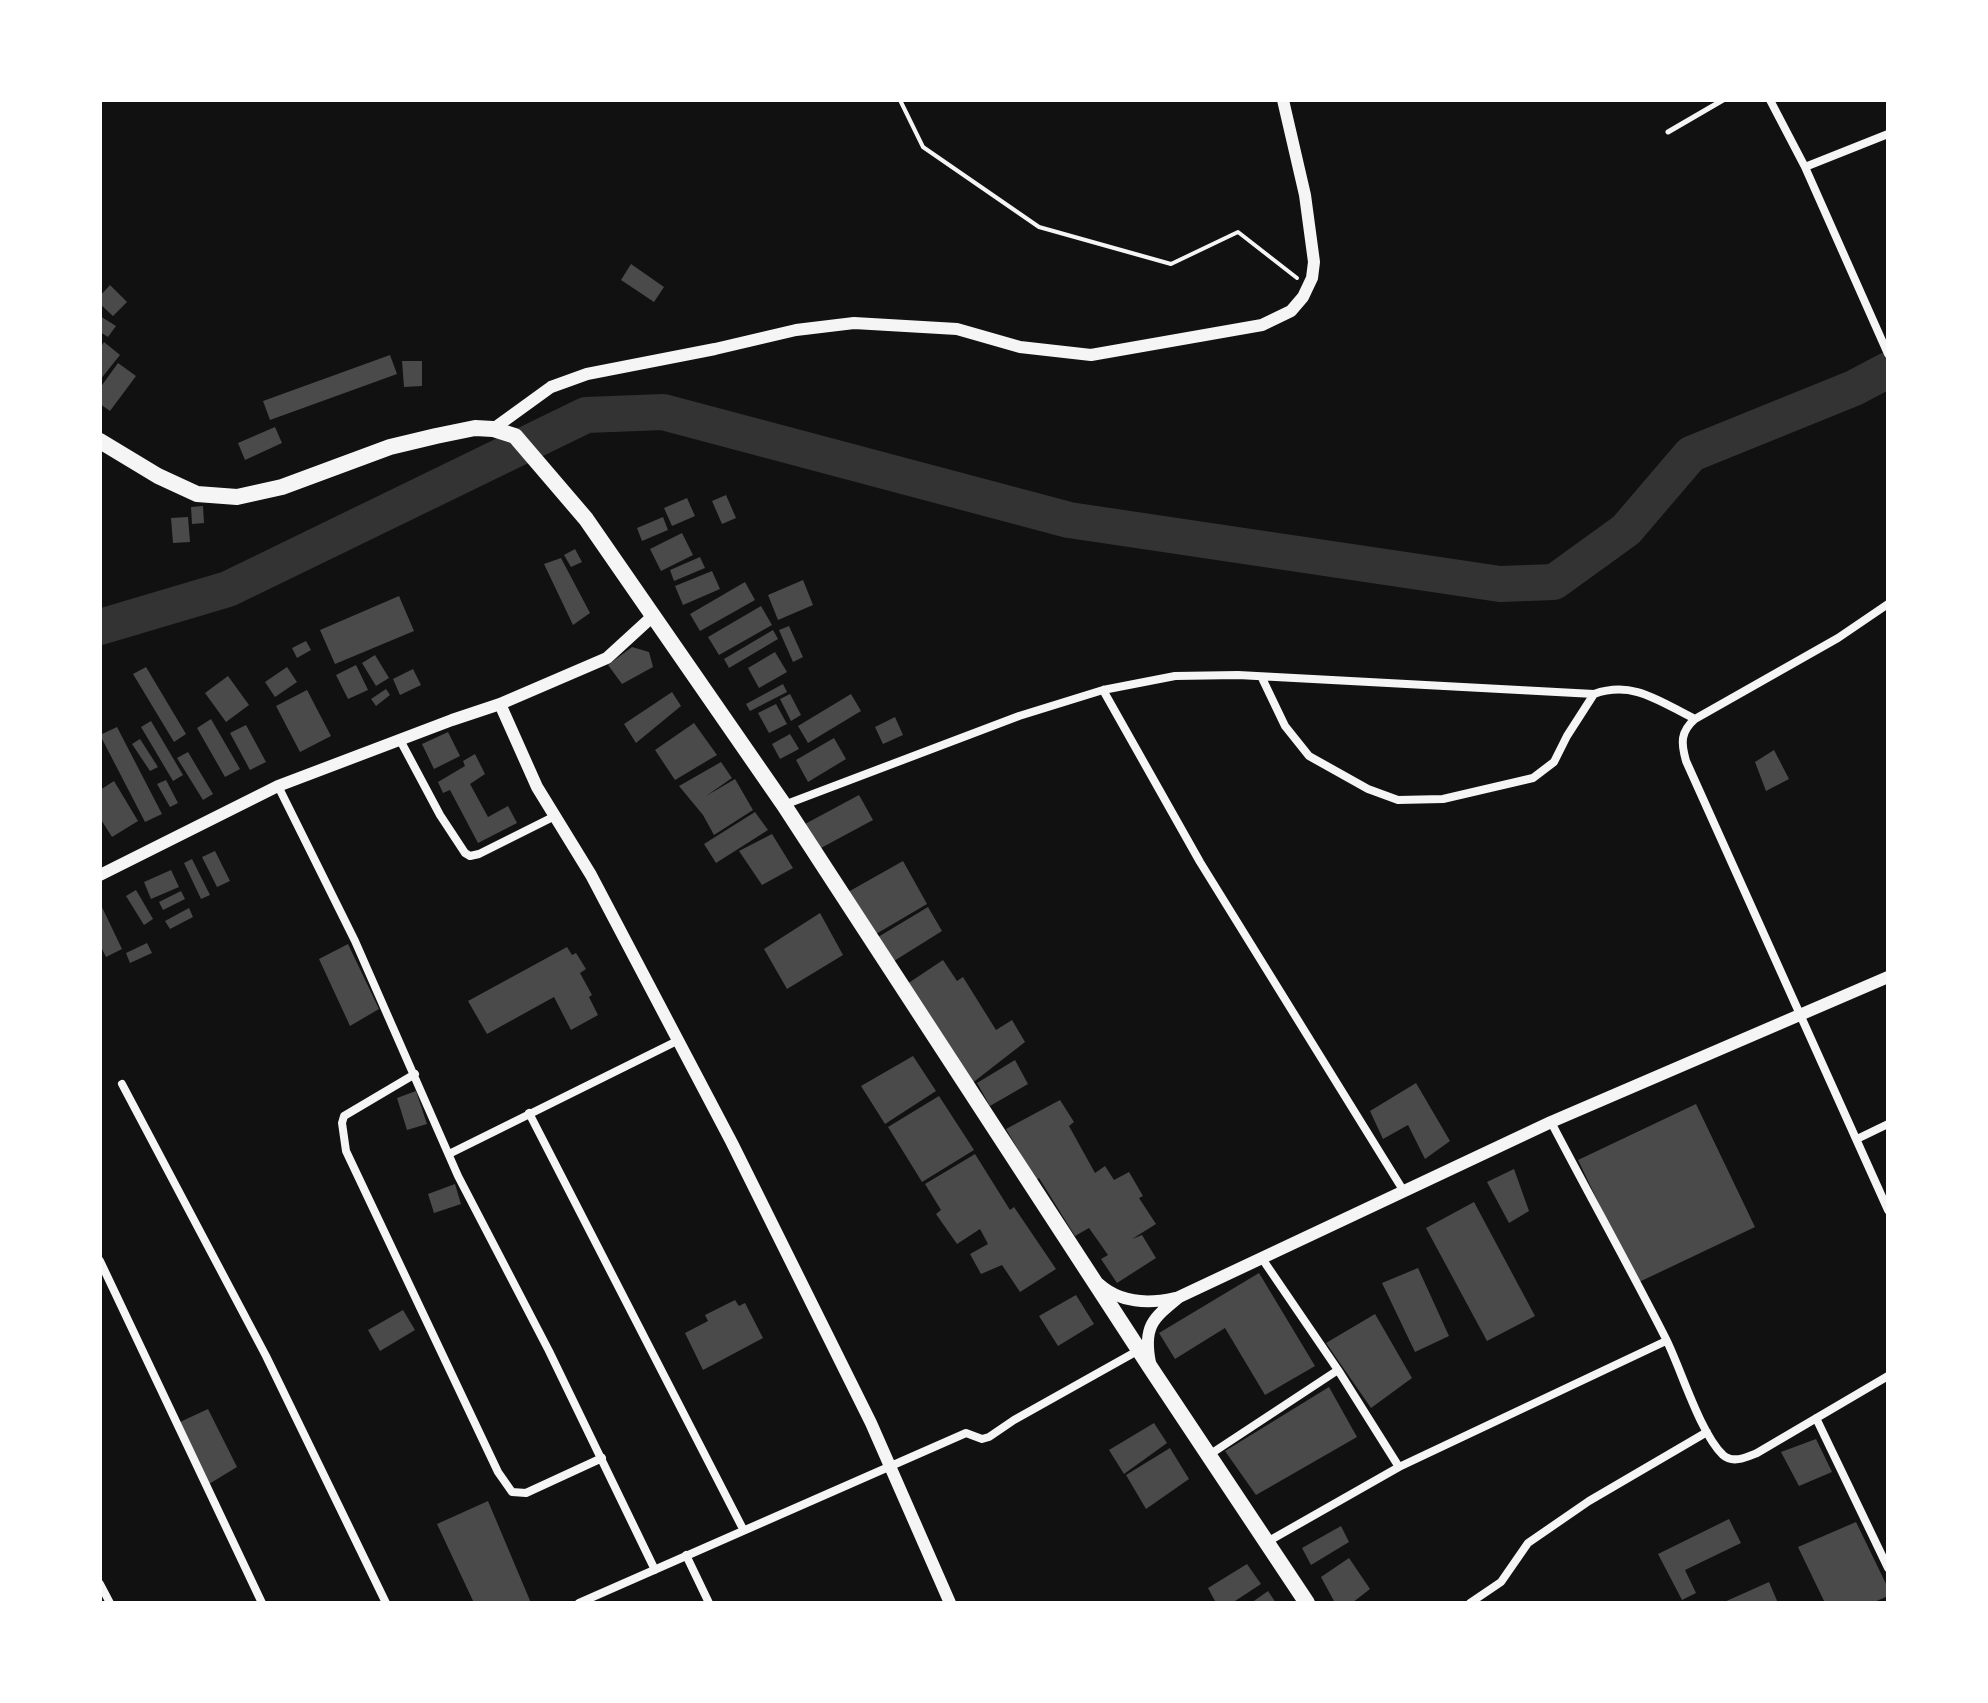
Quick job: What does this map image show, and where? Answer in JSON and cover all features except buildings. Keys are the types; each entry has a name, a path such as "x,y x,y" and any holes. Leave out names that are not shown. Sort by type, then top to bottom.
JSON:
{"highway":[{"path":"100,441 158,476 197,494 237,497 282,487 390,447 475,428 493,429 515,436 586,519 784,805 1307,1603"}],"street":[{"path":"493,429 551,387 587,374 796,330 854,323 957,329 1020,347 1091,355 1262,325 1291,311 1308,287 1314,262 1305,195 1283,100"},
{"path":"1770,100 1805,167 1888,354"},
{"path":"1805,167 1888,134"},
{"path":"1888,604 1838,638 1695,719 1681,739 1686,761 1888,1210"},
{"path":"100,875 278,786 500,704 607,658 654,615"},
{"path":"784,805 1019,716 1103,690 1175,676 1238,675 1594,694 1623,688 1634,690 1695,719"},
{"path":"1262,678 1285,726 1309,756 1368,789 1398,800 1443,799 1533,778 1554,762 1594,694"},
{"path":"1103,690 1200,862 1403,1190"},
{"path":"500,704 537,787 591,875 679,1040 871,1423 950,1603"},
{"path":"400,740 440,815 470,856 555,816"},
{"path":"278,786 355,941 449,1154 655,1570"},
{"path":"1091,1277 1108,1292 1131,1300 1157,1302 1179,1297 1551,1122 1888,977"},
{"path":"449,1154 679,1040"},
{"path":"415,1074 344,1116 346,1151 498,1472 512,1492 526,1493 602,1458"},
{"path":"122,1084 266,1356 386,1603"},
{"path":"529,1113 743,1529"},
{"path":"1551,1122 1666,1341 1707,1432 1723,1455 1741,1459 1757,1453 1888,1376"},
{"path":"1857,1139 1888,1124"},
{"path":"1261,1257 1399,1467"},
{"path":"100,1261 262,1603"},
{"path":"1152,1370 1147,1344 1149,1328 1157,1315 1179,1297"},
{"path":"1265,1543 1399,1467 1666,1341"},
{"path":"579,1603 966,1433 982,1439 989,1437 1139,1350"},
{"path":"1209,1455 1338,1370"},
{"path":"1816,1418 1888,1568"},
{"path":"1470,1603 1494,1590 1528,1543 1589,1501 1707,1432"},
{"path":"686,1555 709,1603"},
{"path":"100,1584 110,1603"}],"lane":[{"path":"1668,132 1723,100"}],"path":[{"path":"900,100 923,147 1039,227 1171,264 1238,232 1308,287"}],"waterway":[{"path":"100,627 228,589 586,415 663,412 1069,520 1500,584 1554,582 1626,530 1691,454 1854,388 1888,370"}]}
